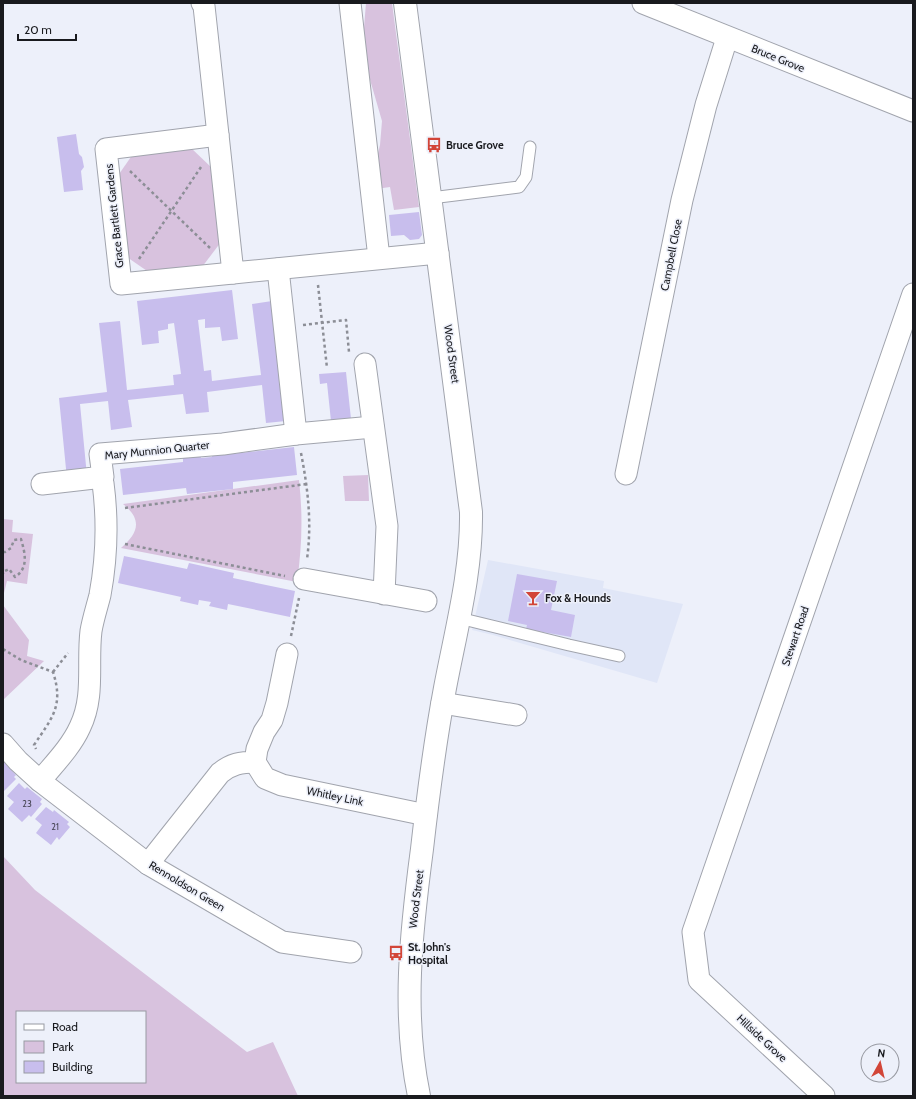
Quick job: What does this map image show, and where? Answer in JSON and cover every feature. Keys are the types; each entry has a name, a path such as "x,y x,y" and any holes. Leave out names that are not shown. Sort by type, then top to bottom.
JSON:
{"main road":[{"name":"Wood Street","path":"405,3 471,512 471,550 442,703 412,922 409,966 410,1023 419,1096"}],"street":[{"path":"202,3 204,6 233,273"},
{"path":"350,3 379,258"},
{"name":"Bruce Grove","path":"643,3 727,38 913,111"},
{"name":"Campbell Close","path":"626,474 682,200 706,105 727,38"},
{"name":"Grace Bartlett Gardens","path":"218,135 106,149 121,284 438,253"},
{"path":"278,269 296,434"},
{"name":"Stewart Road","path":"699,980 693,932 913,294"},
{"path":"358,361 373,427 387,526 384,594"},
{"name":"Mary Munnion Quarter","path":"42,484 103,477 100,454 223,444 296,434 373,427"},
{"path":"45,775 80,727 88,705 91,631 100,596 107,541 103,483"},
{"path":"304,579 426,602"},
{"path":"148,864 220,773 228,766 241,762 255,762 257,749 264,732 272,720 287,654"},
{"path":"442,703 516,714"},
{"name":"Rennoldson Green","path":"3,744 18,761 45,775 148,864 282,942 351,952"},
{"name":"Whitley Link","path":"255,762 265,778 282,785 426,815"},
{"name":"Hillside Grove","path":"699,980 824,1096"}],"lane":[{"path":"430,198 519,187 526,177 530,147"},
{"path":"459,618 619,656"}],"path":[{"path":"121,284 204,161 218,135"},
{"path":"106,149 214,252 233,273"},
{"path":"316,265 327,368"},
{"path":"285,326 346,320 358,361"},
{"path":"287,654 304,579 310,542 307,484 296,434"},
{"path":"106,510 307,484"},
{"path":"3,552 10,548 14,540 21,539 25,561 22,572 15,577 9,569 3,572 3,574"},
{"path":"107,541 304,579"},
{"path":"3,649 21,660 53,672"},
{"path":"53,672 68,652"},
{"path":"45,775 34,745 54,714 58,689 53,672"}],"shaded area":[{"path":"488,560 604,581 603,588 683,604 657,683 472,630"}],"green space":[{"path":"366,3 392,3 419,207 394,210 390,187 376,189 376,162 380,145 382,121 362,52"},
{"path":"190,147 213,169 221,242 202,267 150,273 124,255 117,177 133,154"},
{"path":"368,475 369,501 345,501 343,476"},
{"path":"299,480 301,531 297,582 121,548 131,537 136,526 134,516 123,504"},
{"path":"3,519 13,520 12,532 33,534 27,584 7,581 3,597"},
{"path":"3,605 29,640 27,656 44,661 3,700"},
{"path":"3,856 35,890 247,1052 273,1042 298,1096 3,1096"}],"building":[{"path":"76,134 79,154 82,157 84,167 81,171 83,190 64,192 57,137"},
{"path":"419,212 422,235 419,239 410,240 404,235 391,236 389,215"},
{"path":"232,290 238,339 222,341 220,327 205,328 205,319 198,320 204,371 211,370 212,381 261,375 252,304 272,301 286,421 266,423 262,385 207,392 209,412 186,414 183,394 128,400 132,427 111,430 108,401 80,404 87,476 67,479 59,398 107,392 99,323 120,321 127,390 174,385 173,375 181,374 174,323 168,324 168,329 158,331 159,343 142,345 137,301"},
{"path":"346,372 351,419 331,421 327,383 320,384 319,374"},
{"path":"294,447 297,475 233,482 233,489 187,494 186,488 123,495 120,469 183,462 183,456 200,454 201,458 212,457 211,452 229,450 230,454"},
{"path":"124,556 187,569 189,563 234,573 233,578 295,591 290,617 228,604 227,610 209,606 211,602 199,600 198,605 180,601 181,597 118,583"},
{"name":"Fox & Hounds","path":"517,574 557,581 551,610 575,615 571,637 526,629 527,625 508,621"},
{"path":"3,761 16,775 14,777 16,779 4,791"},
{"path":"19,783 25,789 27,787 42,799 40,802 42,804 31,817 29,815 22,822 8,809 14,802 7,796"},
{"path":"46,807 53,812 54,810 69,822 67,824 70,827 59,840 57,837 51,845 36,833 42,825 35,819"}],"place":[{"name":"Bruce Grove","path":"434,145"},
{"name":"Fox & Hounds","path":"533,598"},
{"name":"St. John's Hospital","path":"396,953"}]}
